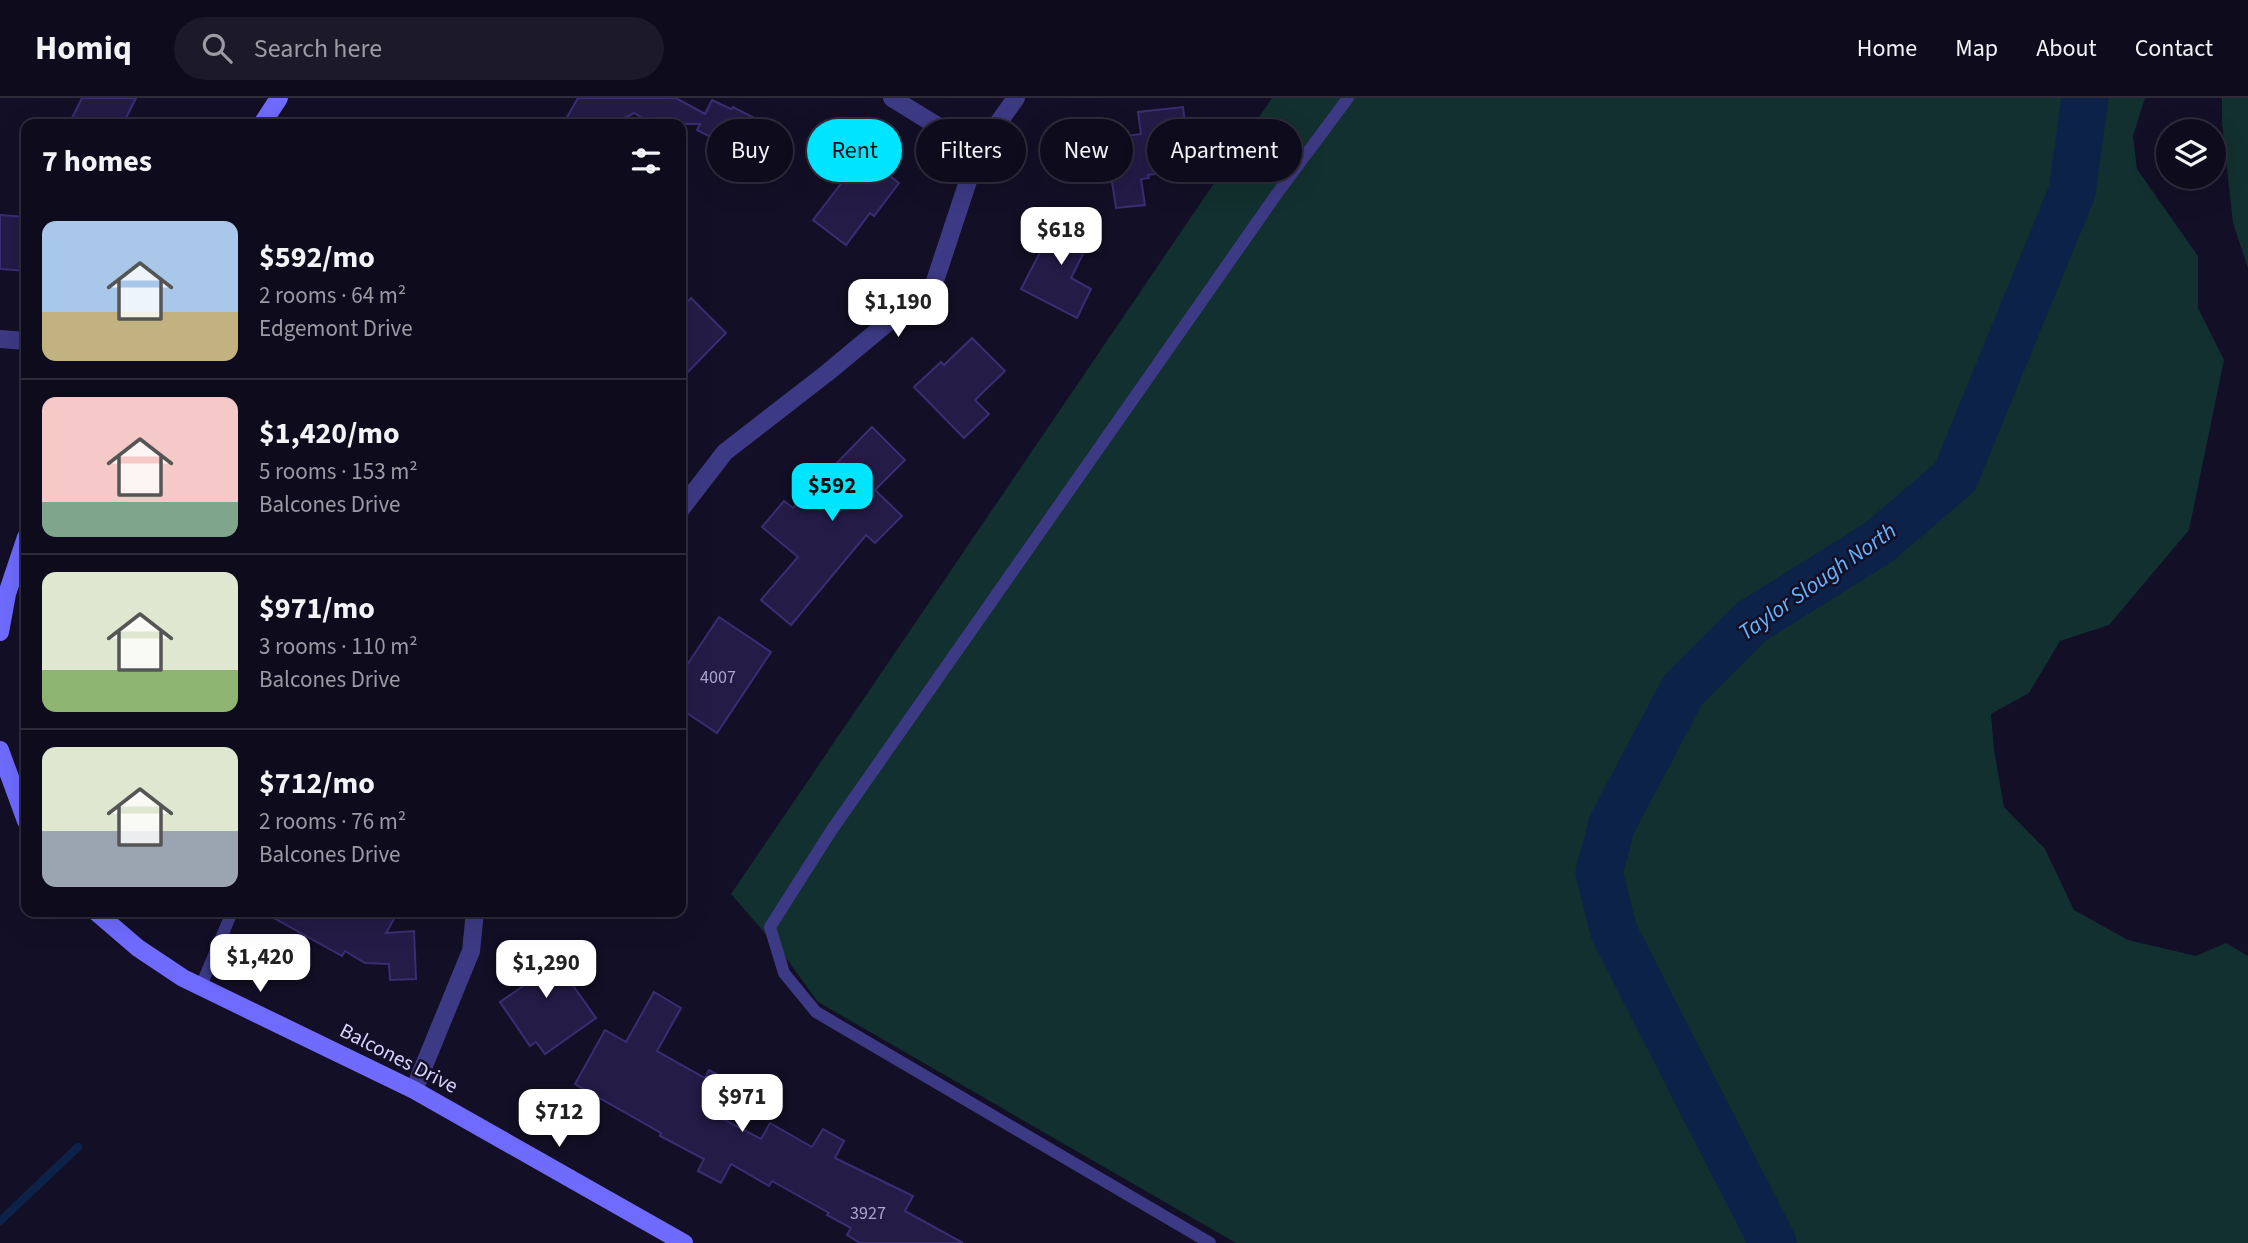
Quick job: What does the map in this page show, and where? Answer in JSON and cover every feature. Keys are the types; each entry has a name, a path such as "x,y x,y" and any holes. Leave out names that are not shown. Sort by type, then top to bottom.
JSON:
{"street":[{"path":"265,119 279,98"},
{"path":"892,98 926,119"},
{"path":"1001,119 1016,98"},
{"path":"686,503 725,452 827,373 934,284 968,182"},
{"path":"0,339 21,341"},
{"path":"0,632 7,594 21,552"},
{"path":"0,750 21,807"},
{"name":"Balcones Drive","path":"102,917 138,948 183,978 414,1090 684,1243"},
{"path":"414,1090 471,951 474,917"}],"lane":[{"path":"1210,1243 816,1012 784,973 770,927 839,819 1268,207 1348,98"},
{"path":"201,986 230,917"}],"green space":[{"path":"1272,98 2145,98 2133,136 2137,169 2198,256 2198,308 2224,360 2189,530 2109,625 2060,641 2029,693 1991,714 1994,750 2004,807 2045,849 2074,910 2128,940 2196,956 2226,943 2248,956 2248,1243 1236,1243 818,1002 783,954 731,894 1215,182 1302,182 1302,119 1258,119"},
{"path":"2222,98 2248,98 2248,268 2233,223 2226,159 2226,119 2222,119"}],"building":[{"path":"82,98 136,98 126,119 72,119"},
{"path":"578,98 676,98 705,114 712,100 756,119 707,119 707,135 697,130 700,124 686,124 686,119 644,119 634,113 623,119 566,119"},
{"path":"1183,107 1184,119 1147,119 1147,178 1141,179 1145,205 1116,208 1112,182 1133,182 1133,135 1141,134 1138,112"},
{"path":"842,182 899,183 874,216 870,213 846,245 813,220"},
{"path":"1061,212 1095,230 1071,278 1091,289 1077,318 1021,289"},
{"path":"0,215 21,217 21,271 0,269"},
{"path":"691,298 726,333 686,374 686,304"},
{"path":"972,338 1005,371 975,400 989,414 964,438 914,387 941,362 944,365"},
{"path":"872,427 905,460 875,490 902,516 875,543 866,535 791,625 761,600 798,557 762,527 784,501 793,508"},
{"path":"719,617 771,652 717,733 686,712 686,666"},
{"path":"272,917 395,917 386,933 414,931 416,979 390,980 389,964 365,963 345,951 342,956"},
{"path":"541,942 554,960 561,955 574,973 567,977 596,1018 545,1054 536,1042 530,1046 500,1002 526,984 511,962"},
{"path":"654,992 681,1008 657,1051 705,1078 709,1070 736,1084 719,1117 761,1139 770,1123 812,1147 823,1129 844,1141 835,1158 913,1196 905,1211 963,1243 860,1243 847,1235 851,1228 772,1181 769,1186 731,1164 721,1183 698,1171 704,1159 660,1136 661,1133 575,1084 605,1030 626,1042"}],"waterway":[{"name":"Taylor Slough North","path":"1773,1243 1614,932 1599,873 1612,824 1683,690 1751,622 1879,542 1955,477 2072,192 2085,98"},
{"path":"0,1221 78,1147"}]}
